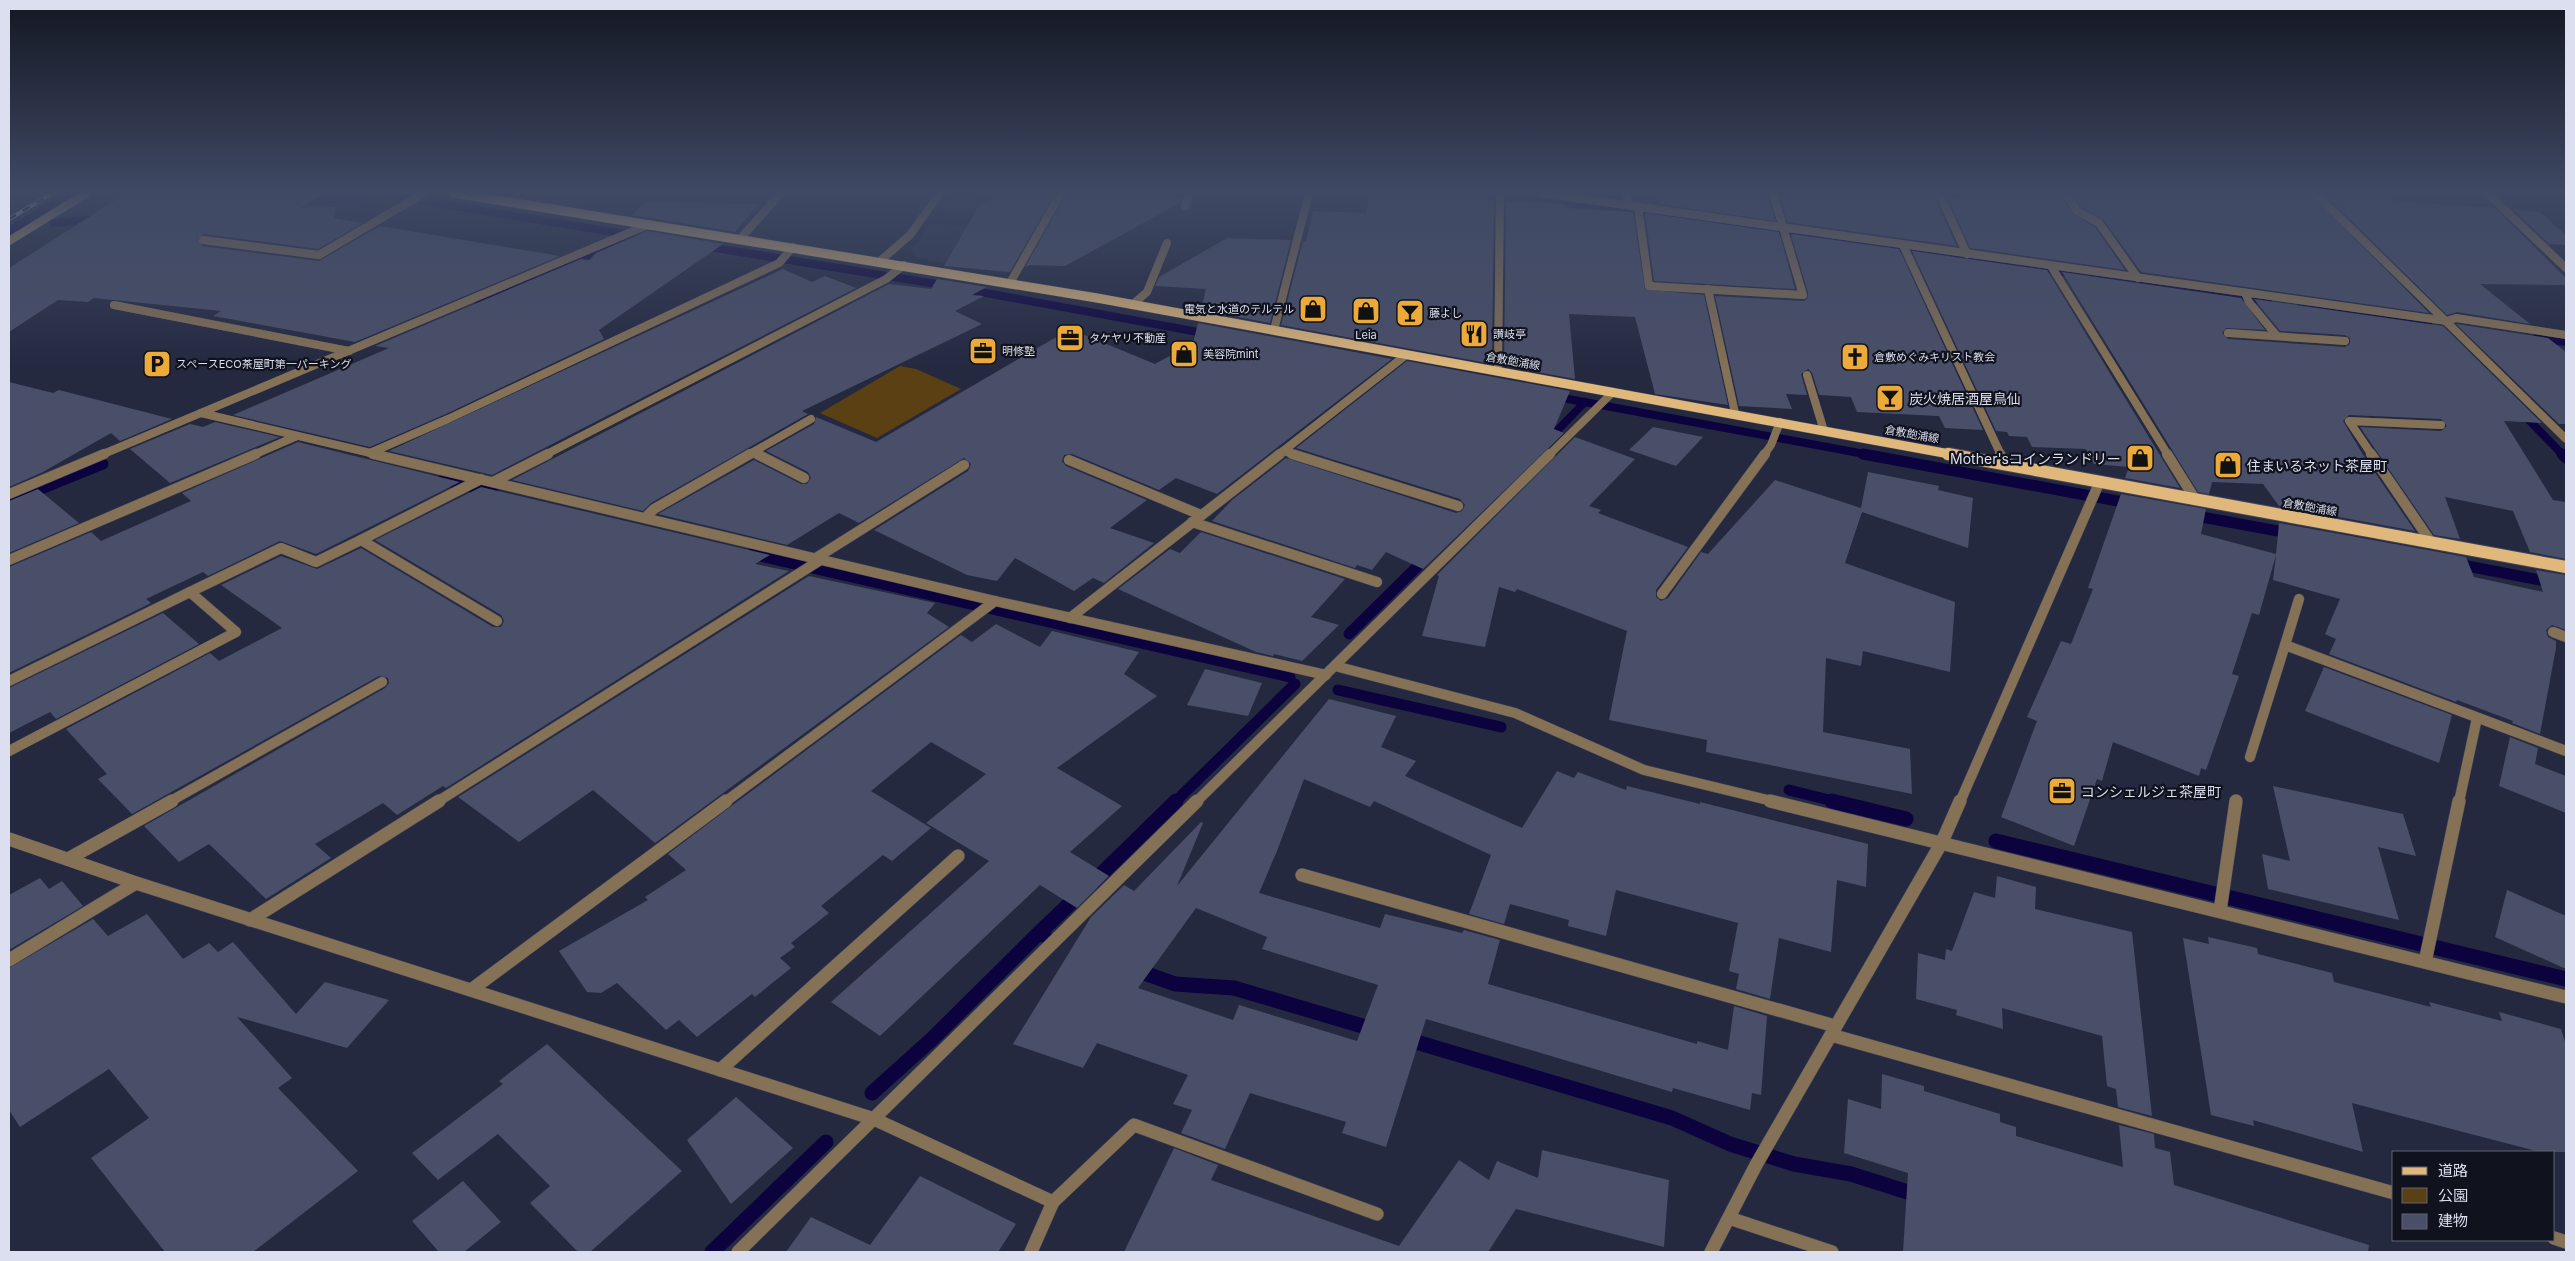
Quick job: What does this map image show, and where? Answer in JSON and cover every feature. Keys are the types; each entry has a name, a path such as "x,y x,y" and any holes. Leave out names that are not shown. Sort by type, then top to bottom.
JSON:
{"main road":[{"name":"倉敷飽浦線","path":"823,252 1010,283 1498,370 2566,567"}],"street":[{"path":"294,252 319,255 324,252"},
{"path":"9,494 585,252"},
{"path":"370,453 448,419 779,263 789,252"},
{"path":"880,261 891,252"},
{"path":"1010,283 1028,252"},
{"path":"1132,305 1147,292 1163,252"},
{"path":"1274,330 1294,252"},
{"path":"1498,370 1499,252"},
{"path":"1645,252 1650,286 1803,295 1791,252"},
{"path":"1907,252 2005,464"},
{"path":"1945,252 1967,254 2053,270 2138,278 2247,297 2447,321 2456,318 2566,335"},
{"path":"2120,252 2138,278"},
{"path":"2376,252 2566,439"},
{"path":"2549,252 2566,268"},
{"path":"493,482 894,274 904,265"},
{"path":"2053,270 2195,499"},
{"path":"1708,289 1735,413"},
{"path":"2247,297 2277,336"},
{"path":"114,305 350,351"},
{"path":"2228,333 2345,341"},
{"path":"1070,618 1406,354"},
{"path":"1807,375 1824,430"},
{"path":"738,1252 1613,392"},
{"path":"201,414 646,518 814,563 1326,675"},
{"path":"646,518 654,509 811,419"},
{"path":"2431,542 2348,421 2441,425"},
{"path":"1662,594 1774,438 1780,422"},
{"path":"9,560 297,436"},
{"path":"1283,451 1458,506"},
{"path":"754,452 804,478"},
{"path":"1069,460 1202,515"},
{"path":"250,920 814,563 964,465"},
{"path":"9,681 282,548 316,562 481,479"},
{"path":"1712,1252 1756,1165 1942,842 2100,481"},
{"path":"1192,522 1377,582"},
{"path":"361,540 497,621"},
{"path":"9,751 236,632 190,592"},
{"path":"2250,757 2299,599"},
{"path":"471,990 993,603"},
{"path":"2554,632 2566,637"},
{"path":"2285,645 2477,718 2566,748"},
{"path":"1335,666 1515,713 1644,770 1942,842 2220,905 2427,957 2566,998"},
{"path":"68,859 382,682"},
{"path":"2427,957 2477,718"},
{"path":"2220,905 2236,801"},
{"path":"9,838 136,883 874,1119 1053,1202"},
{"path":"720,1070 958,856"},
{"path":"1302,874 2392,1192"},
{"path":"9,960 136,883"},
{"path":"1031,1252 1053,1202 1134,1125 1377,1214"},
{"path":"1729,1218 1832,1252"}],"shaded area":[{"path":"913,252 1021,252 1013,266 1005,273 916,258"}],"green space":[{"path":"900,366 916,369 961,389 877,438 820,413"}],"building":[{"path":"34,252 248,252 319,261 335,252 535,252 560,256 355,342 213,316 221,311 94,298 88,302 58,300 9,332 9,268"},
{"path":"712,252 599,330 604,339 446,414 370,447 233,415 389,348 375,346 581,259 589,260 596,253"},
{"path":"952,252 1021,252 1010,272 944,266"},
{"path":"1034,252 1091,252 1065,266 1030,265 1025,267"},
{"path":"1203,252 1288,252 1270,323 1201,310 1206,289 1155,286 1159,277"},
{"path":"1300,252 1493,252 1492,364 1281,325"},
{"path":"1505,252 1639,252 1645,289 1704,295 1728,405 1655,394 1635,317 1569,314 1575,379 1504,366"},
{"path":"1650,252 1785,252 1795,289 1654,281"},
{"path":"1796,252 1900,252 1983,430 1945,428 1939,416 1857,412 1851,397 1819,395 1812,373 1808,369 1801,374 1807,395 1786,394 1792,409 1739,406 1715,296 1803,301 1807,299 1808,293"},
{"path":"1912,252 2047,270 2180,488 2125,478 2129,467 2094,464 2086,449 2032,447 2027,437 2009,436 2007,432 1996,431"},
{"path":"1997,252 2112,252 2125,270"},
{"path":"2127,252 2368,252 2429,313 2141,272"},
{"path":"2383,252 2539,252 2566,278 2566,285 2480,284 2530,324 2457,312 2447,315"},
{"path":"783,269 812,282 825,276 856,288 492,475 389,451"},
{"path":"2062,272 2241,298 2265,330 2226,328 2222,333 2228,339 2345,347 2350,344 2350,338 2345,335 2280,331 2254,299 2443,326 2542,423 2504,421 2553,500 2566,502 2566,559 2530,552 2513,511 2445,497 2460,539 2434,535 2360,427 2441,431 2447,426 2441,419 2349,415 2343,421 2365,458 2415,531 2279,506 2263,484 2212,482 2209,494 2198,492"},
{"path":"937,279 987,287 972,295 984,296 955,311 982,324 802,411 808,414 651,503 643,511 512,480 889,284 931,289"},
{"path":"1198,323 1392,359 1217,494 1176,478 1159,490 1072,454 1064,455 1062,461 1066,466 1147,500 1110,528 1154,543 1104,583 1093,578 1074,591 1015,558 997,581 967,575 874,530 968,471 971,464 964,458 859,523 839,513 787,545 658,514 754,460 801,484 807,484 811,478 808,472 766,451 814,424 816,417 876,442 1070,329 1155,364 1193,343"},
{"path":"2456,324 2548,338 2566,352 2566,424 2559,424"},
{"path":"1407,361 1570,391 1554,429 1564,433 1423,569 1386,552 1372,570 1357,565 1355,568 1212,521 1232,500 1286,458 1456,513 1462,511 1465,505 1460,499 1296,448"},
{"path":"9,382 53,393 59,390 172,419 120,441 111,433 43,472 9,487"},
{"path":"215,422 280,437 170,483 130,449 190,424 203,427"},
{"path":"1653,427 1703,437 1676,466 1629,450"},
{"path":"1575,437 1635,459 1589,506 1601,510 1598,513 1688,547 1656,590 1656,597 1661,601 1668,598 1701,552 1708,554 1775,480 1861,508 1868,472 1939,486 1938,490 1973,498 1968,548 1862,512 1845,563 1955,602 1950,672 1863,651 1861,666 1826,658 1823,732 1910,749 1912,794 1706,752 1707,740 1609,720 1627,631 1517,589 1515,592 1499,587 1485,647 1422,636 1439,576 1437,575"},
{"path":"298,442 460,482 316,554 280,541 208,576 203,572 146,599 151,603 9,673 9,567 91,532 101,541 191,501 182,493"},
{"path":"481,487 770,555 755,564 789,571 446,788 443,786 397,815 383,803 315,844 331,858 266,899 209,844 179,862 144,826 385,688 389,683 388,678 379,676 132,814 98,779 107,774 66,729 210,653 219,661 282,628 221,585 281,556 317,569 361,548 493,627 501,627 504,621 501,615 375,540"},
{"path":"38,489 79,523 9,553 9,501"},
{"path":"2121,494 2206,509 2201,534 2276,554 2279,523 2466,557 2474,577 2543,592 2536,570 2566,575 2566,630 2552,625 2546,630 2548,637 2556,641 2556,648 2540,734 2512,723 2513,721 2457,700 2456,702 2329,654 2336,639 2325,634 2340,599 2273,580 2276,555 2259,615 2252,613 2232,674 2239,676 2206,770 2201,768 2199,776 2113,742 2102,781 2097,779 2074,846 2001,817 2037,721 2027,717 2061,641 2071,644 2093,589 2088,588"},
{"path":"1201,532 1345,579 1311,617 1339,625 1302,661 1256,652 1118,589 1170,549 1180,553"},
{"path":"809,576 935,603 927,613 949,627 655,843 593,790 519,842 458,797"},
{"path":"163,613 199,644 56,719 50,712 9,733 9,688"},
{"path":"996,624 1040,647 1052,631 1139,652 1124,674 1157,696 1057,768 1122,806 1070,852 1109,876 1077,908 1040,885 880,1036 831,1002 989,861 926,823 986,774 931,742 871,791 931,828 892,861 883,855 821,906 829,913 791,943 795,947 780,958 791,968 755,997 752,994 697,1037 679,1020 666,1030 617,983 601,993 587,992 559,951 648,900 645,897 686,870 668,854 734,804 961,635 972,642"},
{"path":"2324,667 2452,715 2439,763 2305,711"},
{"path":"1205,669 1262,683 1248,716 1187,705"},
{"path":"1329,699 1396,716 1381,747 1416,761 1405,776 1522,828 1557,771 1574,778 1578,772 1626,790 1627,786 1700,804 1700,802 1868,844 1866,887 1837,880 1831,952 1779,938 1770,999 1736,989 1739,974 1729,971 1738,923 1616,890 1606,936 1568,926 1569,920 1510,904 1504,924 1469,914 1491,855 1374,801 1370,807 1304,779 1259,893 1380,928 1385,914 1462,933 1464,930 1500,940 1488,984 1697,1044 1697,1041 1728,1050 1734,1006 1767,1016 1761,1095 1752,1093 1750,1110 1673,1088 1672,1092 1426,1019 1386,1147 1342,1133 1346,1122 1250,1093 1225,1149 1181,1133 1192,1110 1173,1104 1188,1075 1097,1043 1083,1068 1013,1044 1091,917 1124,885 1134,891 1201,822 1203,823 1177,886","holes":["1196,908 1267,937 1262,949 1378,985 1357,1041 1239,1005 1233,1020 1138,988"]},
{"path":"2510,737 2538,748 2535,764 2566,776 2566,813 2499,786"},
{"path":"2273,786 2403,814 2416,856 2378,847 2399,920 2268,889 2262,854 2290,861"},
{"path":"1997,876 2036,887 2035,909 2132,932 2152,1116 2118,1107 2116,1089 2107,1086 2102,1036 2002,1008 2003,1029 1956,1015 1957,1010 1916,999 1918,953 1945,960 1946,949 1952,951 1974,892 1995,898"},
{"path":"40,878 49,889 62,881 83,906 9,950 9,895"},
{"path":"2507,890 2566,916 2566,969 2495,937"},
{"path":"147,914 183,959 209,943 218,952 233,942 296,1014 325,982 389,1000 347,1048 237,1017 292,1078 278,1088 358,1171 253,1252 165,1252 91,1158 149,1118 109,1069 20,1127 9,1110 9,968 93,919 108,936"},
{"path":"2208,937 2257,948 2258,954 2332,973 2334,982 2431,1007 2429,1002 2502,1021 2499,1012 2561,1029 2566,1045 2566,1152 2536,1151 2352,1103 2363,1152 2253,1120 2254,1126 2211,1115 2183,938 2209,944"},
{"path":"547,1044 682,1171 590,1252 578,1252 530,1203 550,1186 498,1134 438,1180 412,1153 503,1084 499,1081"},
{"path":"1882,1074 1924,1086 1924,1091 2000,1114 2000,1122 2016,1127 2016,1136 2123,1167 2119,1125 2154,1134 2155,1148 2170,1152 2174,1185 2369,1245 2368,1252 1903,1252 1908,1173 1844,1153 1848,1099 1881,1109"},
{"path":"736,1097 793,1148 731,1204 687,1140"},
{"path":"1174,1148 1218,1165 1211,1180 1399,1246 1459,1160 1489,1180 1497,1161 1538,1178 1542,1150 1669,1180 1664,1247 1516,1209 1488,1252 1124,1252"},
{"path":"920,1176 1016,1224 998,1252 786,1252 811,1217 870,1245"},
{"path":"463,1181 501,1222 464,1252 439,1252 412,1221"}],"waterway":[{"path":"479,302 598,252"},
{"path":"739,252 949,286"},
{"path":"1923,252 2268,301"},
{"path":"964,289 1209,334"},
{"path":"2302,306 2428,323"},
{"path":"2537,338 2566,342"},
{"path":"1552,396 1585,402"},
{"path":"1547,441 1585,402"},
{"path":"1585,402 1870,455"},
{"path":"2522,413 2563,455"},
{"path":"1863,454 2134,504"},
{"path":"2563,455 2566,458"},
{"path":"9,502 103,464"},
{"path":"443,480 493,492"},
{"path":"2191,515 2294,534"},
{"path":"752,554 1290,677"},
{"path":"1349,634 1428,556"},
{"path":"2457,564 2566,585"},
{"path":"1175,802 1295,684"},
{"path":"1338,690 1501,727"},
{"path":"1789,790 1837,802"},
{"path":"1093,882 1176,801"},
{"path":"1832,801 1906,819"},
{"path":"1996,841 2566,979"},
{"path":"1039,933 1080,894"},
{"path":"872,1093 932,1039 1039,933"},
{"path":"1039,933 1044,935"},
{"path":"1136,970 1175,984 1234,988 1376,1030"},
{"path":"1406,1039 1672,1118 1730,1144 1794,1164 1851,1174 1920,1196"},
{"path":"712,1252 826,1142"}],"place":[{"name":"電気と水道のテルテル","path":"1313,309"},
{"name":"Leia","path":"1366,311"},
{"name":"藤よし","path":"1410,313"},
{"name":"讃岐亭","path":"1474,334"},
{"name":"タケヤリ不動産","path":"1070,338"},
{"name":"明修塾","path":"983,351"},
{"name":"美容院mint","path":"1184,354"},
{"name":"倉敷めぐみキリスト教会","path":"1855,357"},
{"name":"スペースECO茶屋町第一パーキング","path":"157,364"},
{"name":"炭火焼居酒屋鳥仙","path":"1890,398"},
{"name":"Mother'sコインランドリー","path":"2140,458"},
{"name":"住まいるネット茶屋町","path":"2228,465"},
{"name":"コンシェルジェ茶屋町","path":"2062,791"}]}
